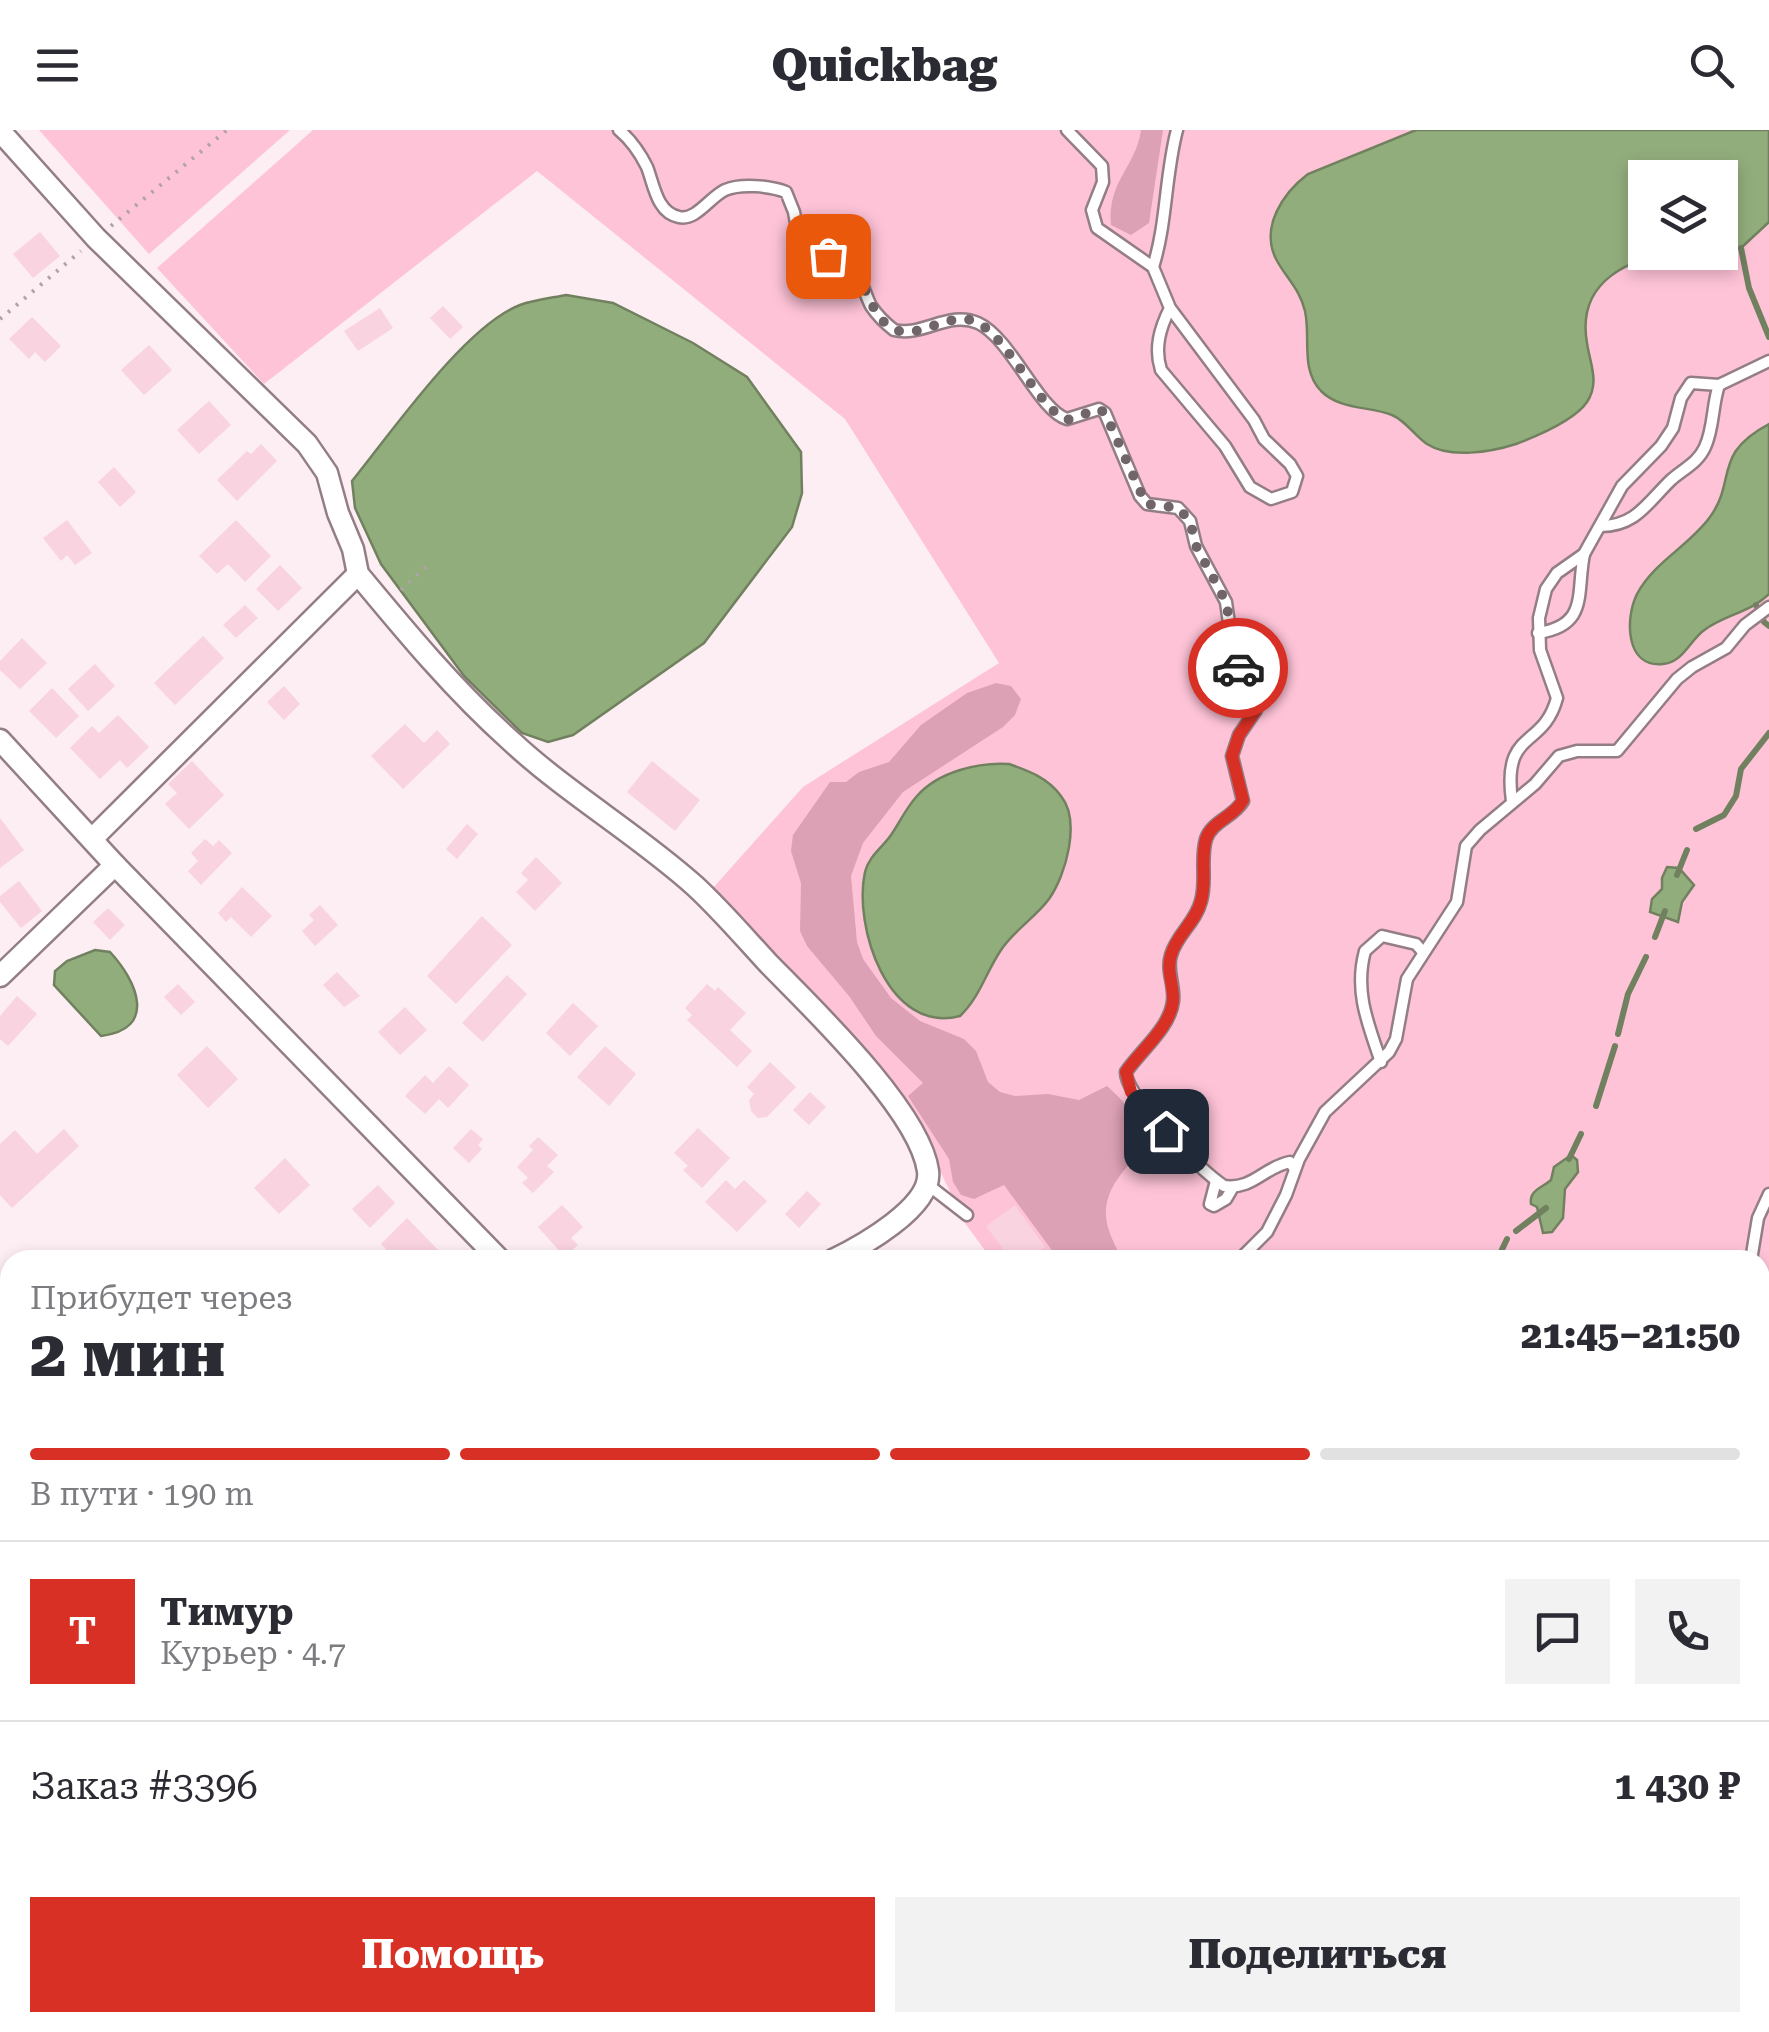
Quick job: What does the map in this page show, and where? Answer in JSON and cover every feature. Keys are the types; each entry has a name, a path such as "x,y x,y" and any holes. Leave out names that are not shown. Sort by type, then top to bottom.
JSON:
{"street":[{"path":"0,131 96,238 307,444 328,473 358,574 459,692 513,744 696,887 860,1058 904,1117 928,1172 920,1197 892,1223 853,1250"},
{"path":"92,839 358,574"},
{"path":"0,740 115,865 490,1250"},
{"path":"0,976 115,865"}],"lane":[{"path":"619,130 638,150 658,200 670,213 692,216 724,190 776,188 786,192 791,201 801,252 846,261 860,279 874,310 894,330 914,332 955,319 984,326 1023,369 1052,412 1067,420 1089,410 1105,413 1146,504 1178,508 1190,521 1196,546 1226,602 1233,652 1256,710 1239,735 1232,756 1243,800 1238,809 1210,830 1198,912 1170,955 1172,1008 1126,1072 1126,1080 1131,1092 1176,1144 1216,1181 1233,1188 1251,1184 1278,1164 1290,1162 1295,1170"},
{"path":"1067,130 1102,166 1103,182 1092,220 1097,228 1153,268 1170,308 1254,420 1264,440 1290,464 1296,476 1292,492 1270,499 1250,487 1224,446 1161,370 1158,338 1170,308"},
{"path":"1153,268 1177,130"},
{"path":"1538,632 1564,626 1576,613 1584,554 1622,486 1673,428 1681,398 1691,383 1719,385 1766,362"},
{"path":"1601,526 1616,526 1642,513 1669,482 1700,456 1710,434 1719,385"},
{"path":"1512,801 1509,781 1513,755 1549,720 1557,698 1540,650 1538,632 1546,589 1556,573 1584,554"},
{"path":"1249,1250 1267,1232 1320,1121 1334,1101 1382,1062 1396,1039 1407,980 1456,902 1466,846 1535,784 1559,756 1617,750 1677,679 1726,648 1746,625 1769,608"},
{"path":"1382,1062 1364,1016 1361,993 1366,951 1382,936 1416,944 1422,952"},
{"path":"1216,1181 1210,1204 1214,1206 1226,1199 1233,1188"},
{"path":"927,1184 967,1216"},
{"path":"1753,1250 1758,1218 1769,1194"}],"path":[{"path":"0,319 227,130"},
{"path":"400,590 428,566"}],"shaded area":[{"path":"39,130 290,130 149,254"},
{"path":"313,130 1769,130 1769,1250 985,1250 962,1219 970,1213 953,1198 911,1110 877,1064 713,888 803,787 999,663 845,419 537,171 264,384 157,268"},
{"path":"1141,130 1163,130 1149,223 1131,235 1111,225 1111,210 1117,185 1134,154"},
{"path":"1416,130 1769,130 1769,222 1738,249 1738,160 1628,160 1628,265 1611,276 1590,303 1587,343 1594,380 1587,402 1564,422 1516,444 1459,453 1427,444 1392,415 1346,405 1329,397 1310,373 1303,303 1276,259 1271,235 1283,201 1308,174"},
{"path":"566,295 613,303 693,343 747,377 801,452 802,493 792,527 704,643 573,735 548,742 522,733 464,676 381,564 355,508 352,481 430,383 476,335 520,305"},
{"path":"1769,424 1769,594 1703,631 1670,663 1650,663 1641,658 1631,639 1631,616 1637,594 1710,517 1718,504 1732,457 1751,435"},
{"path":"996,683 1011,686 1021,699 1015,715 1003,727 903,792 863,843 851,876 857,942 863,959 891,998 920,1021 964,1039 976,1051 988,1082 1000,1092 1079,1100 1107,1086 1130,1109 1140,1128 1141,1143 1108,1197 1106,1216 1118,1250 1052,1250 1004,1185 974,1199 961,1195 953,1182 949,1159 908,1096 923,1083 876,1036 807,946 800,931 801,883 791,851 793,835 830,782 846,782 859,772 889,762 921,725 967,693"},
{"path":"1009,764 1044,780 1061,796 1070,819 1066,862 1049,899 1006,943 967,1009 960,1016 935,1017 913,1009 895,993 881,971 865,920 865,872 869,861 926,788 959,770"},
{"path":"1667,867 1679,868 1694,885 1682,902 1678,922 1650,912 1652,899 1662,889"},
{"path":"95,950 110,952 120,964 137,1002 130,1024 119,1032 101,1036 54,985 55,971 67,961"},
{"path":"1571,1155 1577,1160 1578,1172 1565,1189 1563,1218 1552,1232 1543,1233 1537,1207 1531,1204 1532,1195 1551,1180 1554,1167"}],"building":[{"path":"40,232 60,256 33,278 13,254"},
{"path":"443,306 463,327 450,339 430,318"},
{"path":"380,308 393,328 358,351 344,331"},
{"path":"32,317 61,346 45,362 35,352 29,359 9,339"},
{"path":"149,345 172,370 144,395 121,370"},
{"path":"209,401 231,425 199,454 177,430"},
{"path":"261,444 277,461 237,501 217,480 247,451 251,454"},
{"path":"114,467 136,492 120,507 98,482"},
{"path":"67,520 92,553 75,565 67,555 61,561 43,538"},
{"path":"236,520 271,556 245,582 228,564 217,574 199,556"},
{"path":"280,565 302,588 278,611 256,589"},
{"path":"245,605 258,618 236,638 223,625"},
{"path":"203,636 224,658 175,705 154,683"},
{"path":"22,638 47,663 20,689 0,670 0,661"},
{"path":"95,664 115,686 88,711 68,689"},
{"path":"284,686 300,704 284,720 267,702"},
{"path":"52,688 79,716 56,738 29,711"},
{"path":"118,715 149,747 127,768 120,760 100,779 70,748 92,726 99,733"},
{"path":"405,724 424,743 437,730 450,744 403,789 371,756"},
{"path":"192,761 224,795 189,829 165,804 177,793 168,784"},
{"path":"652,761 700,800 675,831 627,792"},
{"path":"0,818 24,850 0,868"},
{"path":"467,824 478,834 457,859 446,849"},
{"path":"205,839 213,846 219,840 232,853 201,885 188,871 198,861 191,853"},
{"path":"536,857 562,883 535,911 516,892 528,880 521,873"},
{"path":"19,881 42,911 21,928 0,902 0,896"},
{"path":"242,887 272,916 251,937 231,917 226,922 218,913"},
{"path":"320,905 338,925 315,946 302,931 314,920 309,915"},
{"path":"108,908 125,925 110,940 93,922"},
{"path":"482,916 512,945 456,1004 427,976"},
{"path":"337,972 360,996 344,1007 323,985"},
{"path":"507,975 527,994 483,1042 462,1023"},
{"path":"178,984 195,1002 181,1015 164,997"},
{"path":"707,984 715,991 718,987 746,1013 730,1030 752,1051 737,1067 687,1020 692,1015 685,1008"},
{"path":"17,996 37,1014 8,1046 0,1039 0,1016"},
{"path":"573,1003 598,1026 570,1056 546,1033"},
{"path":"405,1007 427,1030 400,1055 378,1032"},
{"path":"207,1046 238,1079 208,1108 177,1075"},
{"path":"605,1046 636,1074 609,1106 577,1077"},
{"path":"770,1062 796,1087 767,1117 758,1118 751,1111 749,1100 754,1094 747,1087"},
{"path":"449,1066 469,1085 448,1108 439,1099 425,1114 405,1096 425,1075 433,1083"},
{"path":"810,1092 826,1107 809,1125 793,1110"},
{"path":"698,1128 730,1158 702,1188 683,1170 688,1166 674,1153"},
{"path":"64,1129 79,1146 12,1208 0,1195 0,1144 15,1130 37,1154"},
{"path":"471,1129 483,1139 478,1145 482,1149 469,1163 453,1148"},
{"path":"538,1137 558,1155 547,1166 554,1172 533,1193 522,1183 528,1178 517,1167 533,1150 529,1146"},
{"path":"285,1158 310,1185 279,1214 254,1188"},
{"path":"726,1180 735,1189 744,1180 767,1201 737,1232 705,1202"},
{"path":"378,1185 395,1203 370,1228 352,1209"},
{"path":"807,1191 821,1204 799,1228 785,1214"},
{"path":"562,1205 583,1227 571,1238 578,1245 573,1250 559,1250 538,1227"},
{"path":"1015,1205 1045,1247 1004,1250 986,1226"},
{"path":"407,1218 438,1250 387,1250 381,1244"}],"waterway":[{"path":"1741,248 1749,288 1769,337"},
{"path":"1756,605 1769,626"},
{"path":"1696,829 1724,815 1736,796 1741,769 1769,733"},
{"path":"1677,875 1687,850"},
{"path":"1655,937 1665,911"},
{"path":"1618,1034 1628,994 1646,957"},
{"path":"1596,1106 1615,1046"},
{"path":"1569,1159 1581,1134"},
{"path":"1516,1231 1546,1208"},
{"path":"1502,1250 1507,1239"}],"way so far":[{"path":"828,256 840,257 854,268 874,310 894,330 906,333 955,319 974,321 984,326 1023,369 1052,412 1067,420 1089,410 1105,413 1146,504 1178,508 1190,521 1206,569 1226,602 1238,668"}],"route":[{"path":"1166,1131 1131,1092 1126,1072 1172,1008 1170,955 1198,912 1210,830 1238,809 1243,800 1232,756 1239,735 1256,710 1238,668"}]}
